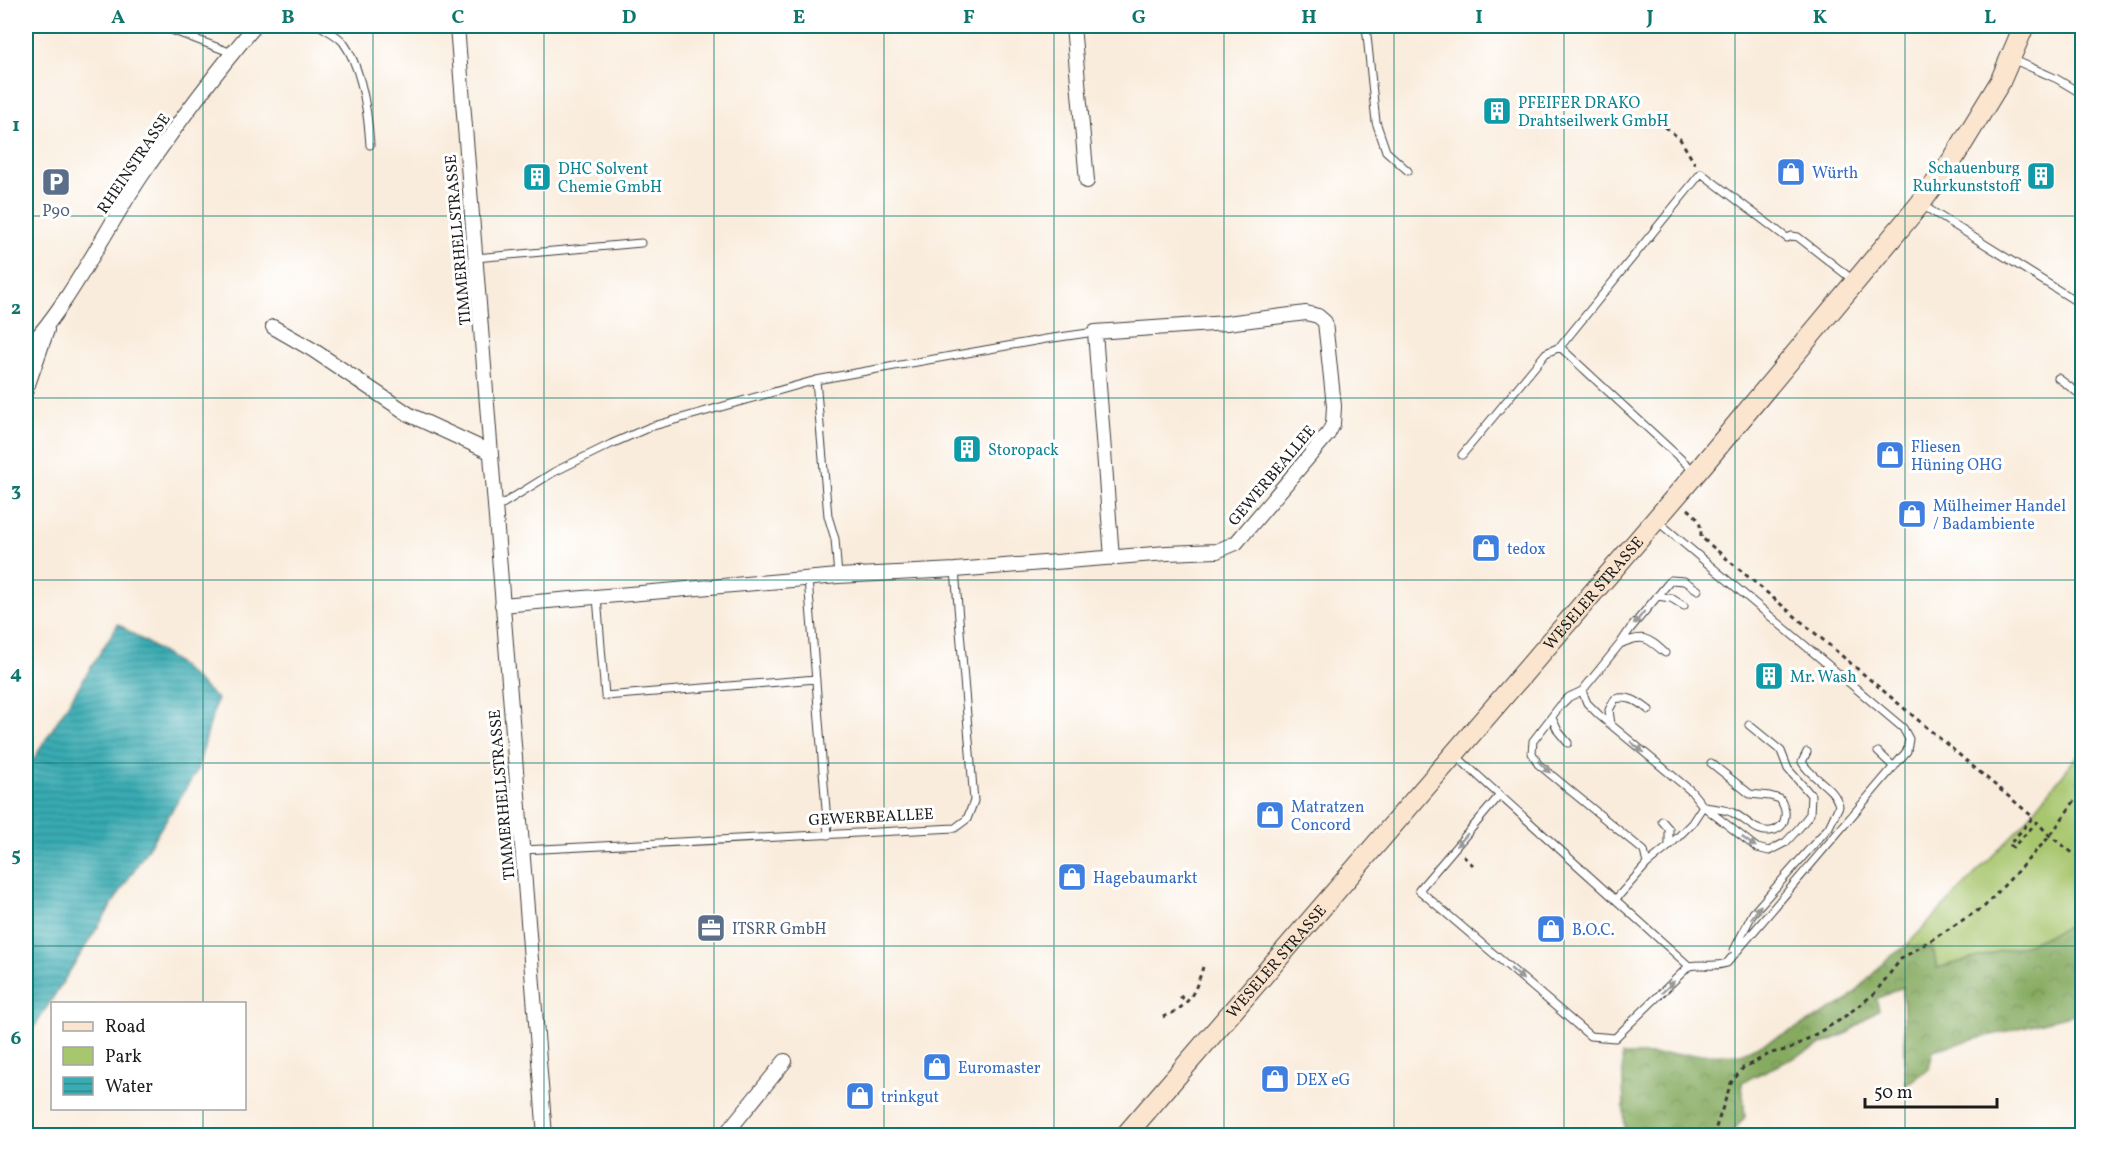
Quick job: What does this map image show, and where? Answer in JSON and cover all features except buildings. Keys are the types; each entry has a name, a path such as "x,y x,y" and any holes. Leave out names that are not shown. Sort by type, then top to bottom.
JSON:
{"main road":[{"name":"WESELER STRASSE","path":"1125,1136 1674,499 1920,204 1953,159 2000,82 2024,26"}],"street":[{"name":"RHEINSTRASSE","path":"26,350 49,325 142,176 232,53 255,26"},
{"name":"TIMMERHELLSTRASSE","path":"457,26 545,1136"},
{"path":"1073,26 1087,181"},
{"name":"GEWERBEALLEE","path":"502,605 838,576 1217,551 1236,543 1328,434 1333,424 1334,406 1325,322 1318,316 1306,313 1227,323 1095,332"},
{"name":"RHEINSTRASSE","path":"26,390 49,325"},
{"path":"273,327 313,350 410,415 490,452"},
{"path":"1095,332 1112,558"},
{"path":"724,1136 785,1061"}],"lane":[{"path":"161,26 232,53"},
{"path":"320,26 338,37 354,65 368,110 370,145"},
{"path":"1366,26 1376,122 1386,151 1408,171"},
{"path":"2010,58 2057,79 2082,94"},
{"path":"1462,455 1546,353 1560,347 1701,173 1787,238 1798,237 1855,281"},
{"path":"1920,204 2082,305"},
{"path":"475,258 641,243"},
{"name":"GEWERBEALLEE","path":"496,508 554,472 650,427 816,380 1035,340 1095,332"},
{"path":"1560,347 1696,473"},
{"path":"2058,378 2082,396"},
{"path":"816,380 828,516 835,539 838,576"},
{"path":"1500,795 1419,890 1590,1036 1615,1038 1689,966 1703,963 1716,967 1727,963 1907,751 1909,739 1903,728 1656,520"},
{"name":"GEWERBEALLEE","path":"523,850 955,828 967,819 974,801 955,570"},
{"path":"808,579 828,835"},
{"path":"1647,864 1644,851 1538,764 1532,753 1533,741 1569,697 1582,691 1671,580 1684,581 1698,590"},
{"path":"1657,596 1671,598 1684,606"},
{"path":"597,597 605,696 816,679"},
{"path":"1620,645 1635,637 1642,637 1651,641 1665,653"},
{"path":"1582,691 1587,703 1691,791 1703,806 1757,848 1769,851 1786,843 1810,814 1811,795 1788,769 1781,751 1749,725"},
{"path":"1611,725 1609,710 1615,699 1622,697 1635,699 1649,710"},
{"path":"1552,718 1568,744"},
{"path":"1727,963 1753,913 1829,827 1839,806 1834,792 1806,769 1802,762 1807,752"},
{"path":"1878,752 1894,767"},
{"path":"1454,754 1689,966"},
{"path":"1703,806 1733,813 1764,831 1773,831 1782,826 1785,819 1786,811 1780,799 1750,794 1711,763"},
{"path":"1616,899 1647,864 1669,846 1692,822 1703,806"},
{"path":"1662,821 1669,829 1669,846"}],"path":[{"path":"1664,114 1658,121 1680,139 1701,173"},
{"path":"1674,499 1698,517 1701,537 2033,817 2008,845 2013,847 2037,822 2050,836 2082,860"},
{"path":"1713,1136 1731,1083 1743,1068 1771,1053 1790,1049 1839,1020 1874,994 1901,959 1985,906 2050,836 2082,790"},
{"path":"2079,795 2082,835"},
{"path":"1162,1017 1178,1011 1196,990 1203,967"},
{"path":"1180,996 1186,1001"}],"green space":[{"path":"2082,750 2082,772 2077,780 2082,785 2082,921 2028,944 1937,968 1906,946 2025,822"},
{"path":"2082,921 2082,1012 1933,1050 1929,1069 1906,1085 1903,987 1876,999 1879,1009 1849,1032 1742,1082 1745,1117 1730,1135 1625,1135 1622,1055 1741,1054 1847,1001 1887,959 1906,946 1933,948 1937,968 2028,944"}],"water":[{"path":"118,624 175,661 217,699 197,771 26,1040 26,771"}],"place":[{"name":"PFEIFER DRAKO Drahtseilwerk GmbH","path":"1497,111"},
{"name":"Würth","path":"1791,172"},
{"name":"Schauenburg Ruhrkunststoff","path":"2041,176"},
{"name":"DHC Solvent Chemie GmbH","path":"537,177"},
{"name":"P90","path":"56,182"},
{"name":"Storopack","path":"967,449"},
{"name":"Fliesen Hüning OHG","path":"1890,455"},
{"name":"Mülheimer Handel / Badambiente","path":"1912,514"},
{"name":"tedox","path":"1486,548"},
{"name":"Mr. Wash","path":"1769,676"},
{"name":"Matratzen Concord","path":"1270,815"},
{"name":"Hagebaumarkt","path":"1072,877"},
{"name":"ITSRR GmbH","path":"711,928"},
{"name":"B.O.C.","path":"1551,929"},
{"name":"Euromaster","path":"937,1067"},
{"name":"DEX eG","path":"1275,1079"},
{"name":"trinkgut","path":"860,1096"}]}
